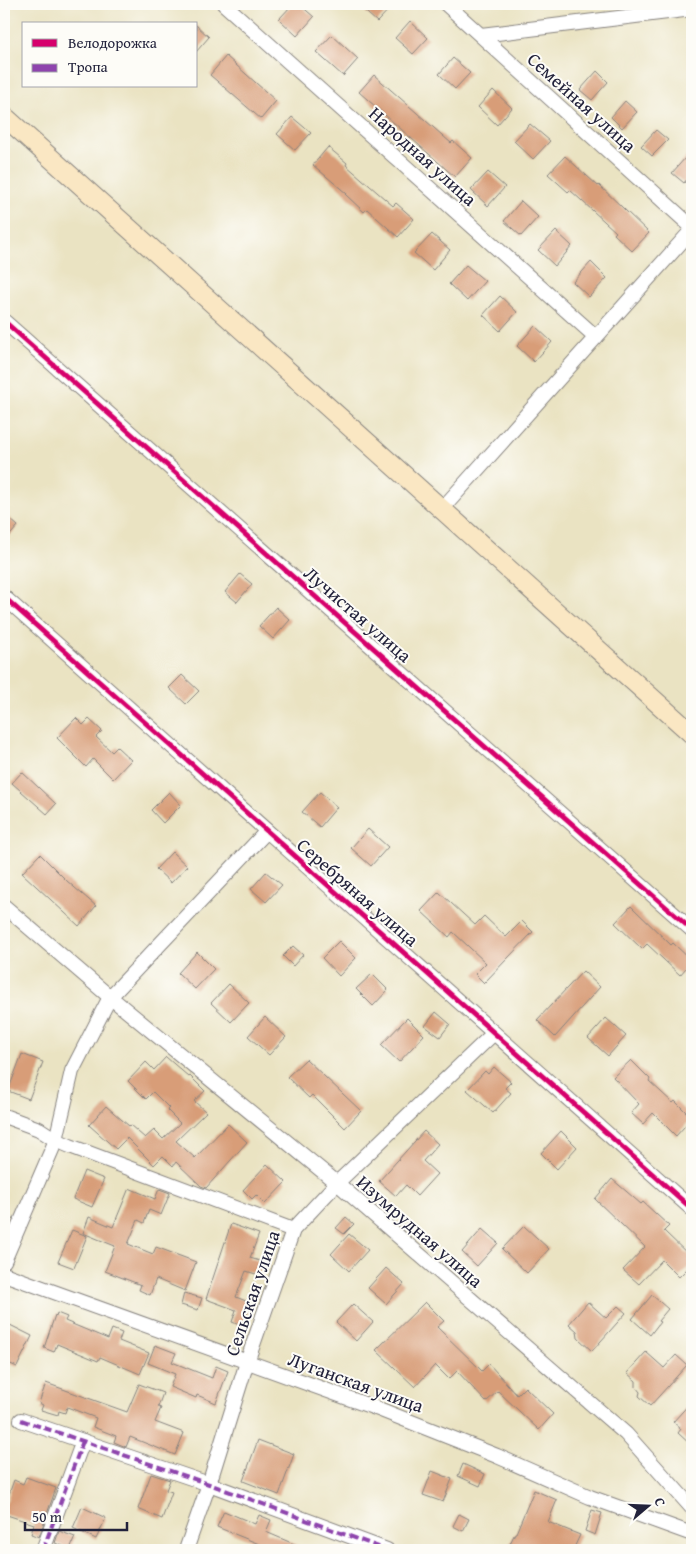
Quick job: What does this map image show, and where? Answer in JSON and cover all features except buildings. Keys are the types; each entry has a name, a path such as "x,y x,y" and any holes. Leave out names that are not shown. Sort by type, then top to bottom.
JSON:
{"main road":[{"path":"4,116 692,734"}],"street":[{"name":"Народная улица","path":"224,4 596,337"},
{"name":"Семейная улица","path":"446,4 692,229"},
{"path":"481,35 692,9"},
{"path":"442,510 692,229"},
{"name":"Лучистая улица","path":"4,321 692,930"},
{"name":"Серебряная улица","path":"4,597 692,1209"},
{"path":"4,1261 56,1140 72,1071 110,997 267,831"},
{"name":"Изумрудная улица","path":"4,906 110,997 337,1183 626,1434 692,1508"},
{"name":"Сельская улица","path":"186,1550 209,1484 247,1362 293,1230 337,1183 494,1033"},
{"path":"4,1116 39,1129 70,1146 293,1230"},
{"name":"Луганская улица","path":"4,1274 381,1410 497,1456 590,1497 692,1534"},
{"path":"22,1420 209,1484 387,1550"},
{"path":"44,1550 83,1441"}],"marked path":[{"path":"21,1420 209,1484 387,1550"},
{"path":"43,1550 83,1441"}],"cycle path":[{"path":"4,321 692,930"},
{"path":"4,597 692,1209"}]}
